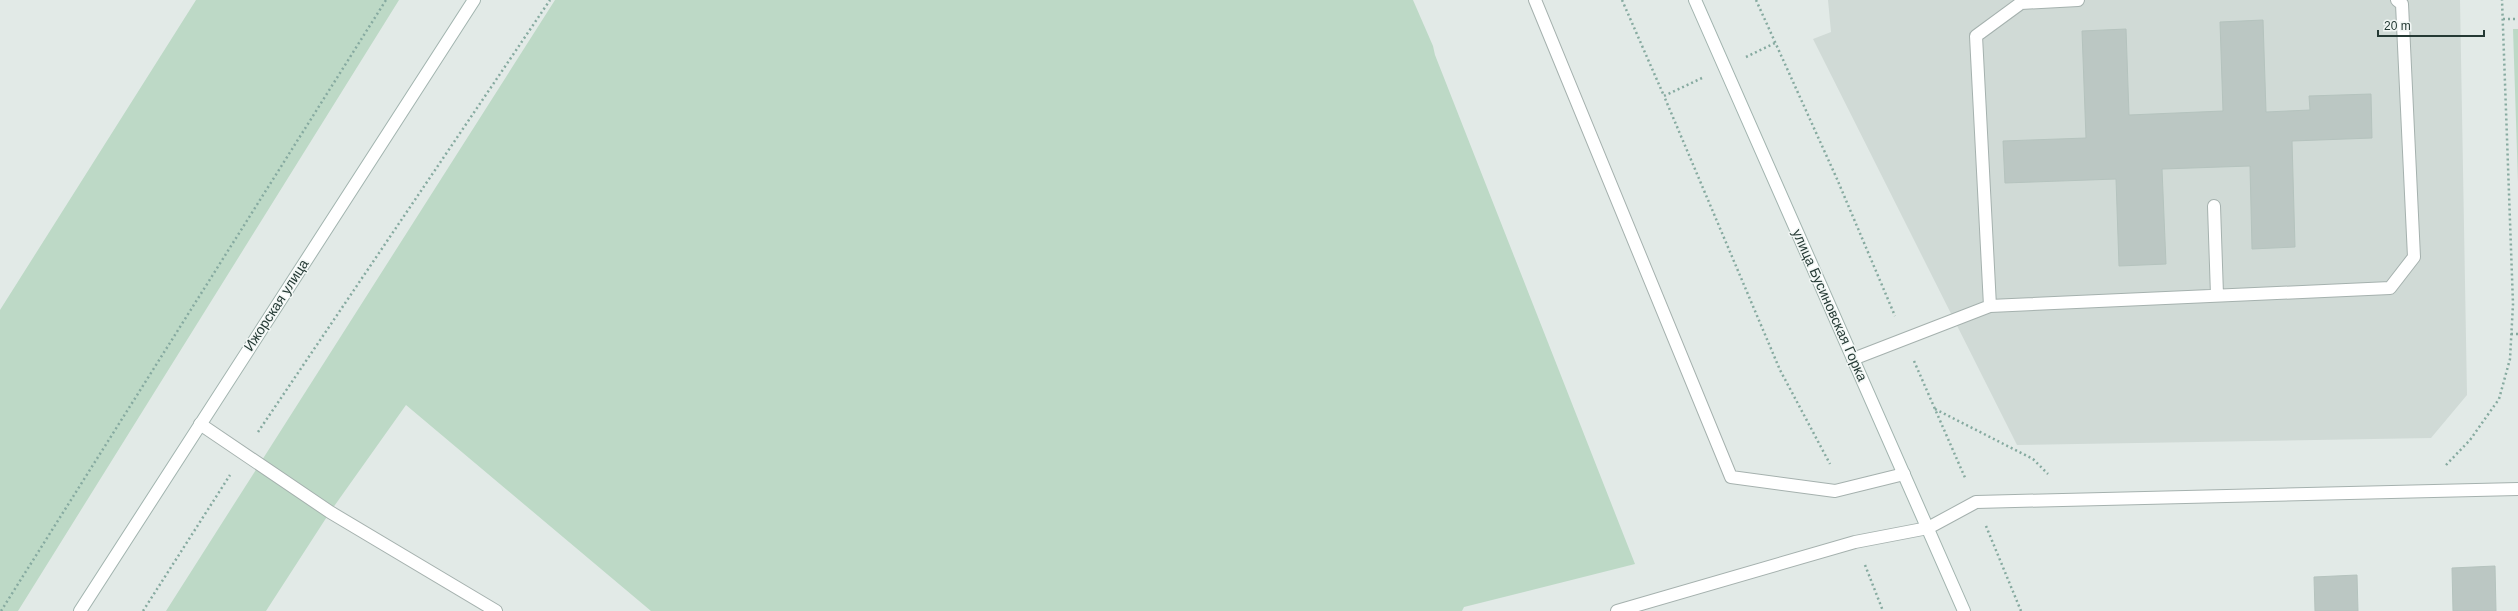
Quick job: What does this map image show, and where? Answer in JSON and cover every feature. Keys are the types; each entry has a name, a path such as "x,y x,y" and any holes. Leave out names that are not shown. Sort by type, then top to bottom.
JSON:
{"street":[{"name":"Ижорская улица","path":"80,611 474,0"},
{"path":"1535,0 1731,477 1835,491 1904,474"},
{"name":"улица Бусиновская Горка","path":"1695,0 1964,611"},
{"path":"1990,306 1976,36 2021,3 2078,0"},
{"path":"1853,359 1990,306 2390,288 2414,257 2402,4 2397,0"},
{"path":"2214,206 2217,295"},
{"path":"200,424 330,512 496,611"},
{"path":"1617,611 1855,542 1928,528 1976,502 2076,501 2518,489"}],"path":[{"path":"1,611 386,0"},
{"path":"143,611 244,453 550,0"},
{"path":"1622,0 1780,370 1830,463 1835,491"},
{"path":"1756,0 1837,179 1976,502 2021,611"},
{"path":"1758,4 1761,0"},
{"path":"2422,491 2470,440 2499,399 2510,359 2513,304 2502,0"},
{"path":"2503,19 2518,19"},
{"path":"1664,96 1775,43"},
{"path":"2511,334 2518,334"},
{"path":"1935,408 2033,459 2076,501"},
{"path":"1855,542 1884,611"}],"shaded area":[{"path":"1828,0 2460,0 2467,395 2431,438 2017,445 1813,39 1831,32"}],"green space":[{"path":"196,0 399,0 18,611 0,611 0,310"},
{"path":"555,0 1413,0 1433,46 1435,55 1635,564 1464,607 1462,611 651,611 406,405 330,512 266,611 166,611"},
{"path":"2513,29 2518,29 2518,183"}],"building":[{"path":"2263,20 2266,112 2310,110 2309,96 2371,94 2372,138 2292,141 2295,247 2252,249 2250,166 2162,169 2166,264 2119,266 2116,179 2005,183 2003,141 2086,138 2082,31 2126,29 2129,115 2223,111 2220,22"},
{"path":"2495,566 2496,611 2453,611 2452,568"},
{"path":"2357,575 2358,611 2315,611 2314,577"}]}
